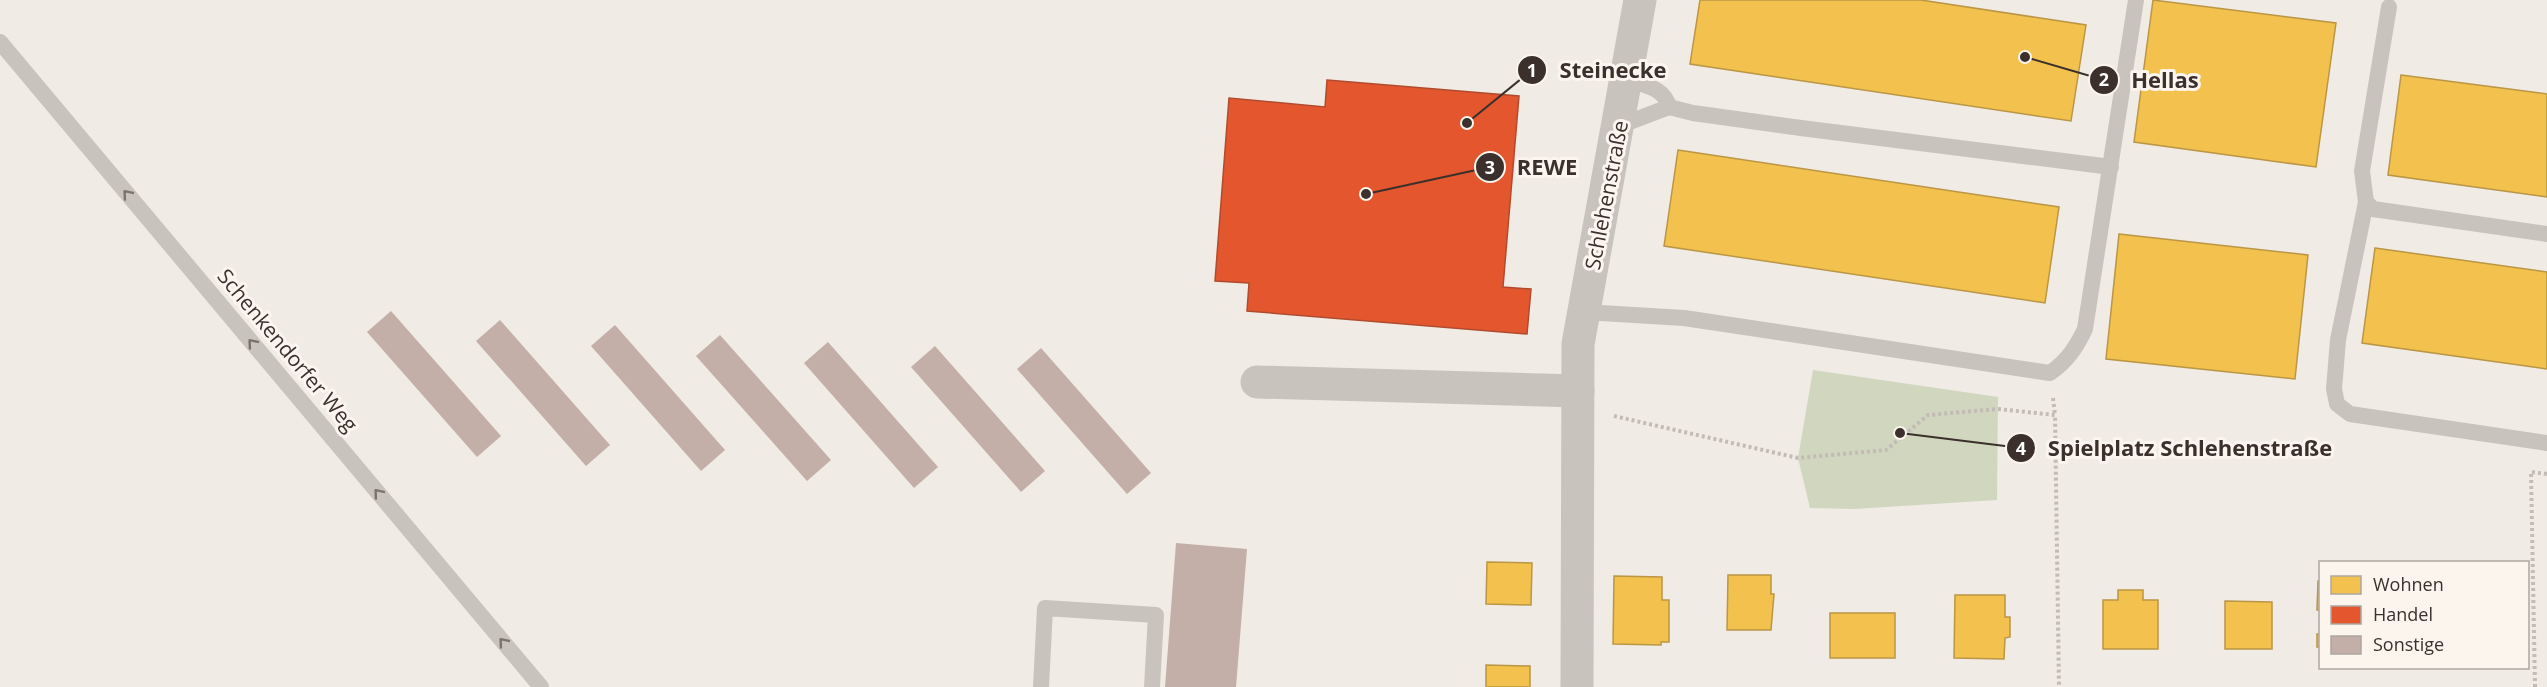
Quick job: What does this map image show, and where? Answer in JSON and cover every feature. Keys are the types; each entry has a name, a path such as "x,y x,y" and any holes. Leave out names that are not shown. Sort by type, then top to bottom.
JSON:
{"street":[{"name":"Schlehenstraße","path":"1577,687 1578,344 1640,0"},
{"path":"1257,382 1578,399"}],"lane":[{"path":"1584,312 1684,318 2050,373 2064,363 2077,347 2085,329 2136,0"},
{"path":"2389,7 2362,171 2366,202 2338,340 2334,388 2337,404 2350,414 2547,442"},
{"name":"Schenkendorfer Weg","path":"0,42 541,687"},
{"path":"1627,79 1661,91 1669,107"},
{"path":"1619,126 1669,107 1693,113 1834,133 2111,167"},
{"path":"2366,202 2373,209 2547,234"},
{"path":"1041,687 1045,608 1156,615 1152,687"}],"path":[{"path":"1578,399 1798,458 1886,450 1928,415 1998,409 2055,415 2059,687"},
{"path":"2535,687 2531,472 2547,474"}],"green space":[{"path":"1813,370 1998,397 1997,500 1854,509 1810,508 1798,458"}],"building: Wohnen":[{"path":"1700,0 1921,0 2086,25 2071,121 1690,64"},
{"path":"2153,0 2336,23 2316,167 2134,142"},
{"path":"2401,75 2547,94 2547,197 2388,175"},
{"path":"1678,150 2059,207 2045,303 1664,246"},
{"path":"2119,234 2308,255 2295,379 2106,359"},
{"path":"2375,248 2547,272 2547,369 2362,343"},
{"path":"1487,562 1532,563 1531,605 1486,604"},
{"path":"1728,575 1771,575 1771,594 1774,594 1771,630 1727,630"},
{"path":"1614,576 1662,577 1662,600 1669,600 1669,642 1661,642 1661,645 1613,644"},
{"path":"2318,581 2319,581 2319,610 2317,610"},
{"path":"2118,590 2143,590 2143,600 2158,600 2158,649 2103,649 2103,600 2118,600"},
{"path":"1955,595 2005,595 2005,617 2010,617 2010,637 2005,638 2004,659 1954,658"},
{"path":"2225,601 2272,602 2272,649 2225,649"},
{"path":"1830,613 1895,613 1895,658 1830,658"},
{"path":"2317,634 2319,634 2319,647 2317,647"},
{"path":"1486,665 1530,666 1530,687 1486,687"}],"building: Handel":[{"path":"1327,80 1519,96 1503,287 1531,289 1527,334 1247,311 1249,283 1215,281 1229,98 1325,107"}],"building: Sonstige":[{"path":"391,311 501,436 477,457 367,332"},
{"path":"500,320 610,445 586,466 476,341"},
{"path":"615,325 725,450 701,471 591,346"},
{"path":"720,335 831,460 807,481 696,356"},
{"path":"828,342 938,467 914,488 804,363"},
{"path":"935,346 1045,471 1021,492 911,367"},
{"path":"1041,348 1151,473 1127,494 1017,369"},
{"path":"1176,543 1247,549 1236,687 1165,687"}],"place":[{"name":"Hellas","path":"2025,57"},
{"name":"Steinecke","path":"1467,123"},
{"name":"REWE","path":"1366,194"},
{"name":"Spielplatz Schlehenstraße","path":"1900,433"}]}
